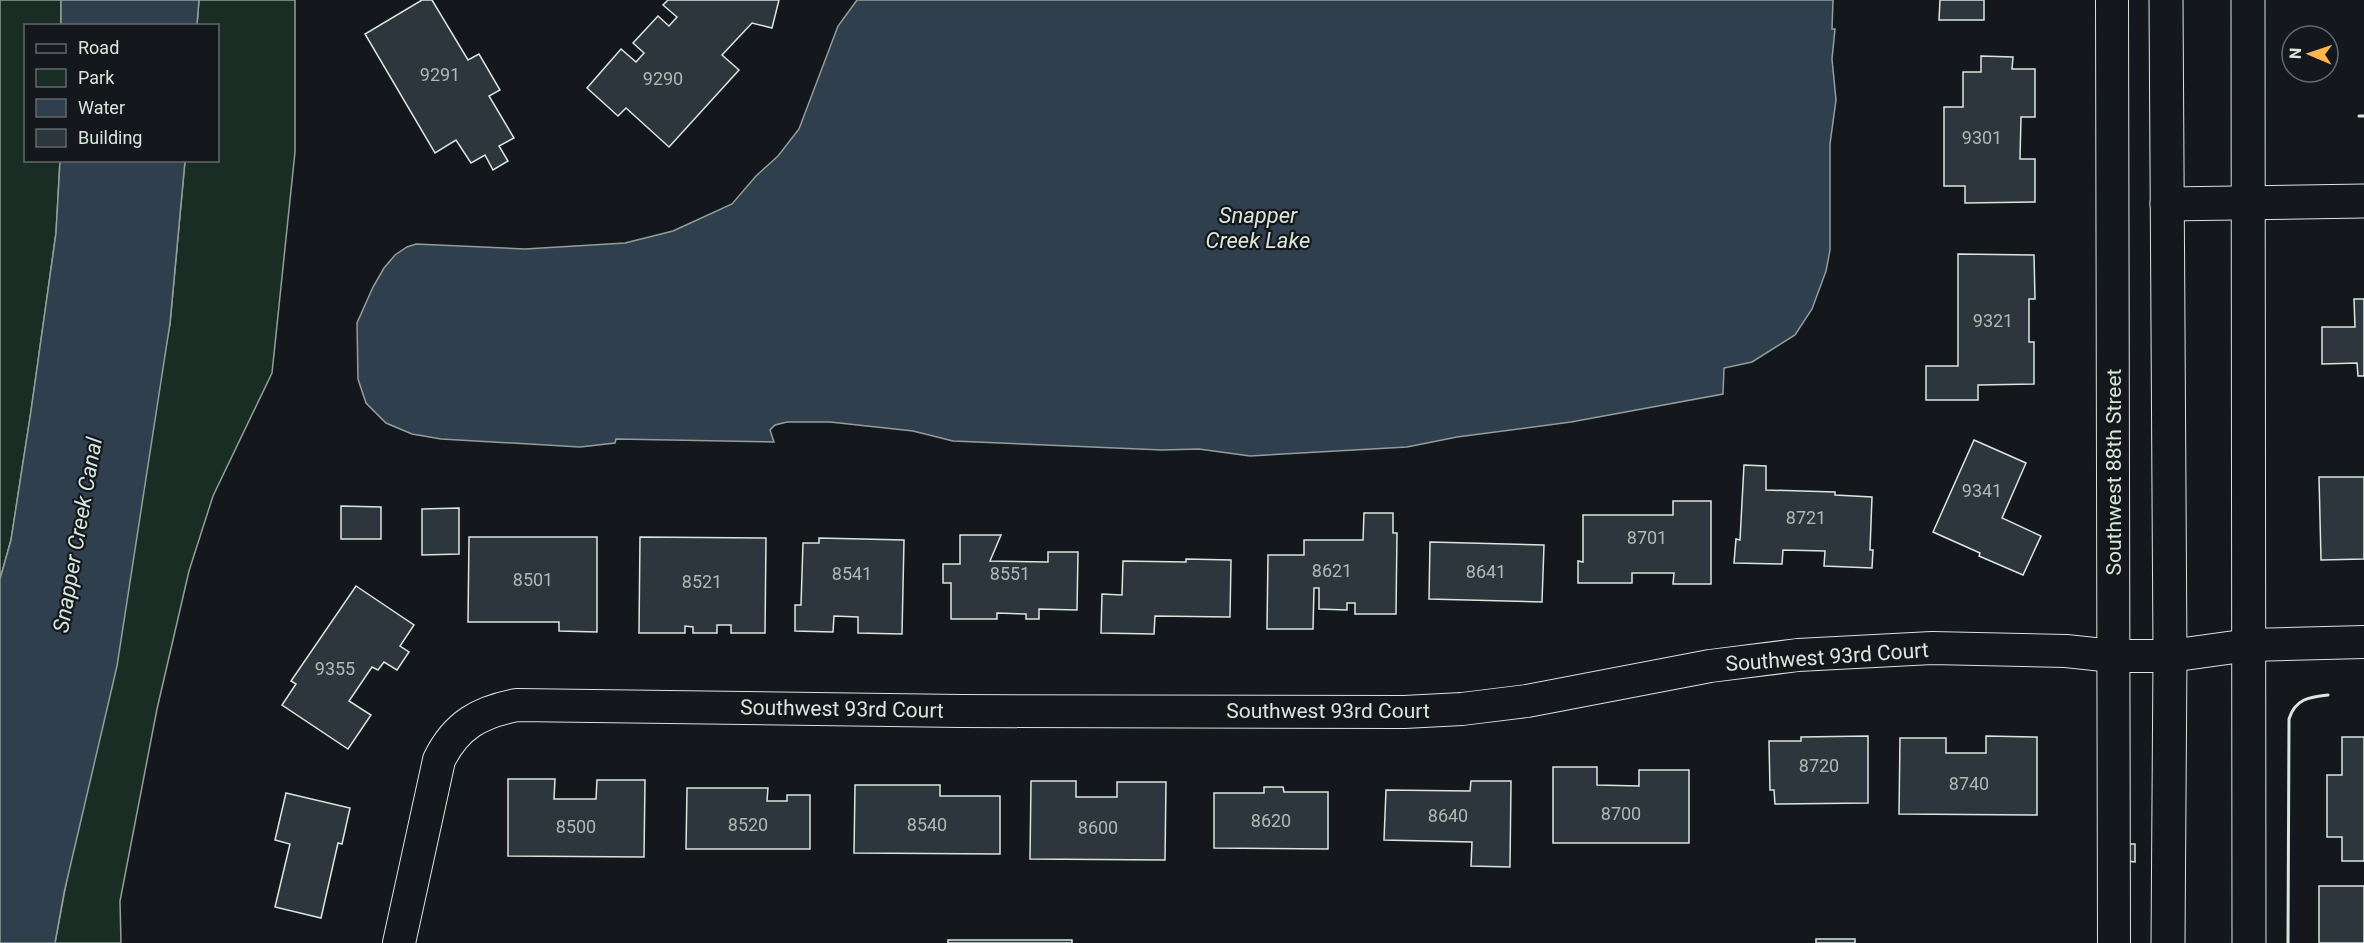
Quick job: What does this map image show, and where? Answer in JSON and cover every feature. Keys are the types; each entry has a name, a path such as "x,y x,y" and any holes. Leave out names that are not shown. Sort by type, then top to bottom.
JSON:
{"main road":[{"path":"2166,0 2170,656 2168,943"},
{"path":"2248,0 2248,943"},
{"path":"2167,204 2364,201"}],"street":[{"name":"Southwest 88th Street","path":"2112,0 2114,943"},
{"name":"Southwest 93rd Court","path":"399,943 440,760 446,745 455,733 482,715 499,708 517,705 973,711 1404,712 1462,709 1527,701 1700,668 1798,655 1932,648 2066,651 2113,656 2170,656 2249,645 2364,642"}],"green space":[{"path":"0,0 61,0 61,24 24,24 24,162 60,162 56,233 31,411 11,540 0,579"},
{"path":"199,0 295,0 295,152 272,373 213,496 189,571 157,709 120,901 121,943 55,943 170,324 185,162 219,162 219,24 197,24"}],"water":[{"path":"61,0 199,0 197,24 61,24"},
{"name":"Snapper Creek Lake","path":"857,0 1833,0 1832,29 1835,29 1832,59 1836,100 1830,144 1830,250 1826,271 1812,309 1795,335 1752,362 1724,368 1723,394 1571,422 1457,437 1407,447 1250,456 1199,449 1162,450 953,441 913,431 830,422 787,422 775,425 770,430 774,442 616,439 615,443 580,447 441,439 412,434 386,423 366,403 358,379 357,323 373,287 395,255 416,244 525,249 625,243 673,231 732,204 756,176 778,156 799,129 838,26"},
{"name":"Snapper Creek Canal","path":"60,162 185,162 170,323 117,666 64,893 55,943 0,943 0,579 11,540 56,233"}],"building":[{"path":"422,0 432,0 468,60 479,54 500,90 489,96 514,138 499,146 508,161 493,170 485,155 471,163 456,140 435,153 365,34"},
{"path":"668,0 779,0 772,28 752,23 722,55 739,70 669,147 626,108 618,116 587,88 621,49 636,62 644,53 633,43 658,16 669,26 677,17 663,5"},
{"path":"1940,0 1984,0 1984,20 1939,20"},
{"path":"1981,56 2013,57 2012,69 2035,69 2035,117 2021,117 2020,159 2035,159 2035,202 1965,203 1965,186 1944,186 1944,107 1963,107 1963,72 1981,72"},
{"path":"1958,254 2034,255 2035,299 2029,299 2029,342 2034,342 2034,384 1978,385 1978,400 1926,400 1926,366 1958,366"},
{"path":"2354,299 2364,299 2364,376 2358,376 2357,363 2322,364 2322,327 2355,327"},
{"path":"1974,440 2026,463 2002,518 2041,536 2023,575 1979,556 1980,553 1933,532"},
{"path":"1744,465 1766,466 1766,490 1835,492 1835,495 1872,497 1870,550 1873,550 1872,568 1824,566 1825,551 1783,550 1782,564 1734,563 1736,539 1740,540"},
{"path":"2319,477 2364,477 2364,559 2321,560"},
{"path":"1673,501 1711,501 1711,584 1673,584 1674,573 1632,573 1632,583 1578,583 1578,561 1583,562 1583,515 1673,515"},
{"path":"341,506 381,507 381,539 341,539"},
{"path":"459,508 459,554 422,555 422,509"},
{"path":"1364,513 1393,513 1393,533 1397,533 1396,614 1355,614 1355,603 1347,603 1347,610 1319,609 1319,588 1314,588 1313,629 1267,629 1268,555 1304,555 1304,540 1363,540"},
{"path":"960,535 1001,535 990,561 1048,562 1048,552 1078,552 1077,610 1039,609 1039,619 1026,619 1026,614 997,613 997,619 951,619 951,583 943,583 943,564 960,564"},
{"path":"469,537 597,537 597,632 559,631 559,622 468,622"},
{"path":"640,537 766,538 765,633 731,633 731,625 717,625 717,633 693,633 693,627 685,626 685,633 639,633"},
{"path":"819,538 904,540 902,634 858,633 858,617 834,616 833,632 795,631 795,605 801,605 803,543 819,543"},
{"path":"1430,542 1544,545 1542,602 1429,599"},
{"path":"1186,559 1231,560 1230,617 1155,616 1154,634 1101,633 1102,594 1122,595 1123,561 1186,562"},
{"path":"356,586 414,625 400,646 409,652 397,670 384,662 378,670 372,667 349,701 371,715 348,749 282,705 296,684 291,681"},
{"path":"1868,736 1868,803 1775,804 1774,790 1770,790 1769,741 1801,741 1801,737"},
{"path":"1986,736 2037,737 2037,815 1899,814 1900,738 1946,738 1946,753 1986,753"},
{"path":"2342,737 2364,737 2364,861 2342,861 2342,837 2327,837 2327,775 2342,775"},
{"path":"1553,767 1597,767 1597,785 1639,786 1639,770 1689,770 1689,843 1553,843"},
{"path":"508,779 555,779 554,799 596,799 597,780 645,780 644,857 508,856"},
{"path":"1031,781 1076,781 1076,797 1117,797 1117,782 1166,782 1165,860 1030,859"},
{"path":"1471,781 1511,781 1510,867 1471,866 1472,842 1384,840 1386,790 1470,791"},
{"path":"855,785 940,785 940,796 1000,796 1000,854 854,853"},
{"path":"1264,787 1283,787 1284,792 1328,792 1328,849 1214,848 1214,793 1264,793"},
{"path":"687,788 768,788 767,801 787,801 787,795 810,795 810,849 686,849"},
{"path":"286,793 350,808 342,844 338,843 321,918 275,907 290,844 275,840"},
{"path":"2128,844 2135,844 2135,862 2127,861"},
{"path":"2319,886 2364,886 2364,943 2319,943"},
{"path":"1816,939 1855,939 1855,943 1816,943"},
{"path":"948,940 1072,940 1072,943 948,943"}],"wall":[{"path":"2359,116 2364,116"},
{"path":"2288,943 2289,719 2299,703 2328,695"}]}
